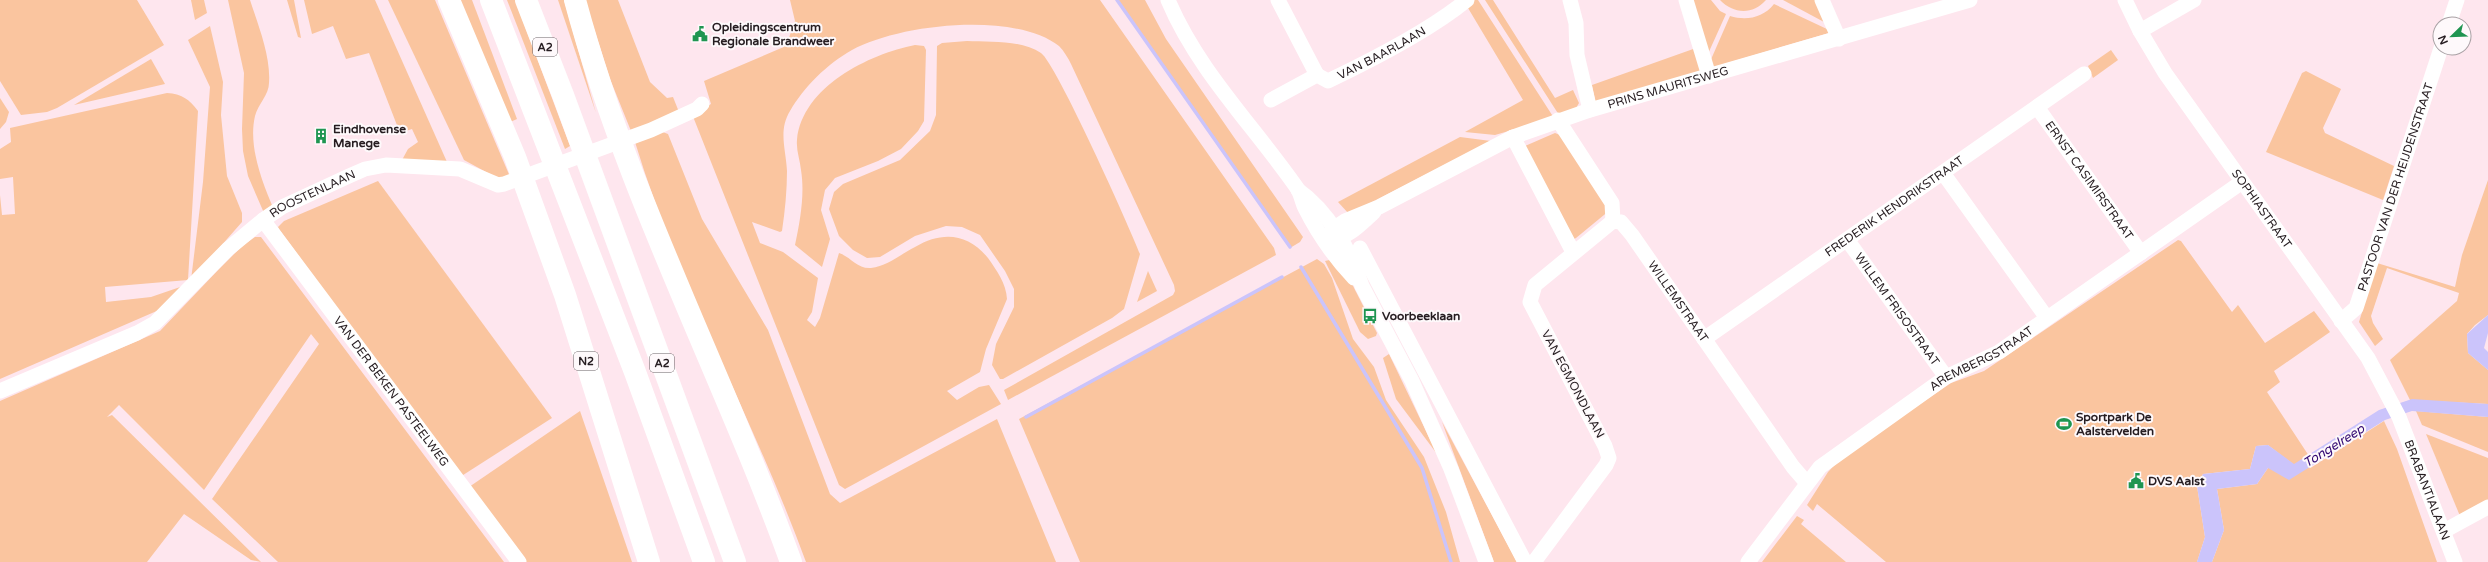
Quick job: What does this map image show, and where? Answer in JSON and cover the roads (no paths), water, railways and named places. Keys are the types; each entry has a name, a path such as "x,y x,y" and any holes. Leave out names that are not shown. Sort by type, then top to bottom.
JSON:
{"highway":[{"name":"N2","path":"449,0 518,167 565,295 649,562"},
{"name":"A2","path":"491,0 559,176 704,562"},
{"name":"A2","path":"526,0 581,143 735,562"},
{"path":"540,0 563,95"},
{"path":"575,0 625,151 791,562"}],"street":[{"path":"1168,0 1192,46 1244,119 1298,190 1311,199 1333,236 1357,269 1362,286 1412,381 1448,462 1486,562"},
{"path":"1271,100 1316,75 1278,0"},
{"name":"VAN BAARLAAN","path":"1316,75 1328,81 1341,75 1420,32 1467,0"},
{"path":"1570,0 1576,23 1577,55 1590,110"},
{"path":"1686,0 1709,76"},
{"path":"1822,0 1839,39"},
{"name":"PRINS MAURITSWEG","path":"1333,236 1358,214 1378,207 1513,137 1558,120 1839,39 1944,3 1970,0"},
{"name":"SOPHIASTRAAT","path":"2125,0 2140,31 2165,73 2366,355 2399,417"},
{"path":"2140,31 2194,0"},
{"path":"2452,16 2457,0"},
{"name":"PASTOOR VAN DER HEIJDENSTRAAT","path":"2341,321 2356,308 2438,56"},
{"name":"FREDERIK HENDRIKSTRAAT","path":"1704,339 2084,74"},
{"name":"ROOSTENLAAN","path":"0,391 137,333 155,323 228,249 263,220 282,207 365,169 386,166 460,170 498,185 504,184 668,123 697,109 702,104"},
{"name":"ERNST CASIMIRSTRAAT","path":"2037,107 2141,253"},
{"path":"1558,120 1612,203 1613,221"},
{"path":"1513,137 1573,252"},
{"path":"1943,173 2047,318"},
{"name":"AREMBERGSTRAAT","path":"1748,562 1806,482 1826,462 1946,378 2000,352 2242,182"},
{"name":"VAN DER BEKEN PASTEELWEG","path":"263,220 519,562"},
{"name":"VAN EGMONDLAAN","path":"1534,562 1570,516 1606,465 1608,458 1606,446 1530,302 1535,285 1573,252 1613,221"},
{"name":"WILLEMSTRAAT","path":"1613,221 1621,222 1632,235 1793,467 1806,482"},
{"name":"WILLEM FRISOSTRAAT","path":"1848,240 1946,378"},
{"path":"1360,248 1525,562"},
{"path":"1362,286 1375,277"},
{"name":"BRABANTIALAAN","path":"2399,417 2455,562"},
{"path":"2444,531 2488,507"}],"water":[{"path":"2488,315 2488,333 2484,348 2488,352 2488,370 2468,353 2467,334"},
{"name":"Tongelreep","path":"2412,399 2488,404 2488,417 2412,411 2385,420 2289,480 2268,468 2257,484 2217,489 2224,530 2212,562 2197,562 2205,537 2197,486 2203,474 2250,469 2256,446 2268,445 2294,464 2379,410"}],"waterway":[{"path":"1117,0 1290,247"},
{"path":"1301,267 1422,468 1451,562"},
{"path":"1026,417 1282,277"}],"place":[{"name":"Opleidingscentrum Regionale Brandweer","path":"700,34"},
{"name":"Eindhovense Manege","path":"321,136"},
{"name":"Voorbeeklaan","path":"1370,316"},
{"name":"Sportpark De Aalstervelden","path":"2064,424"},
{"name":"DVS Aalst","path":"2136,481"}]}
